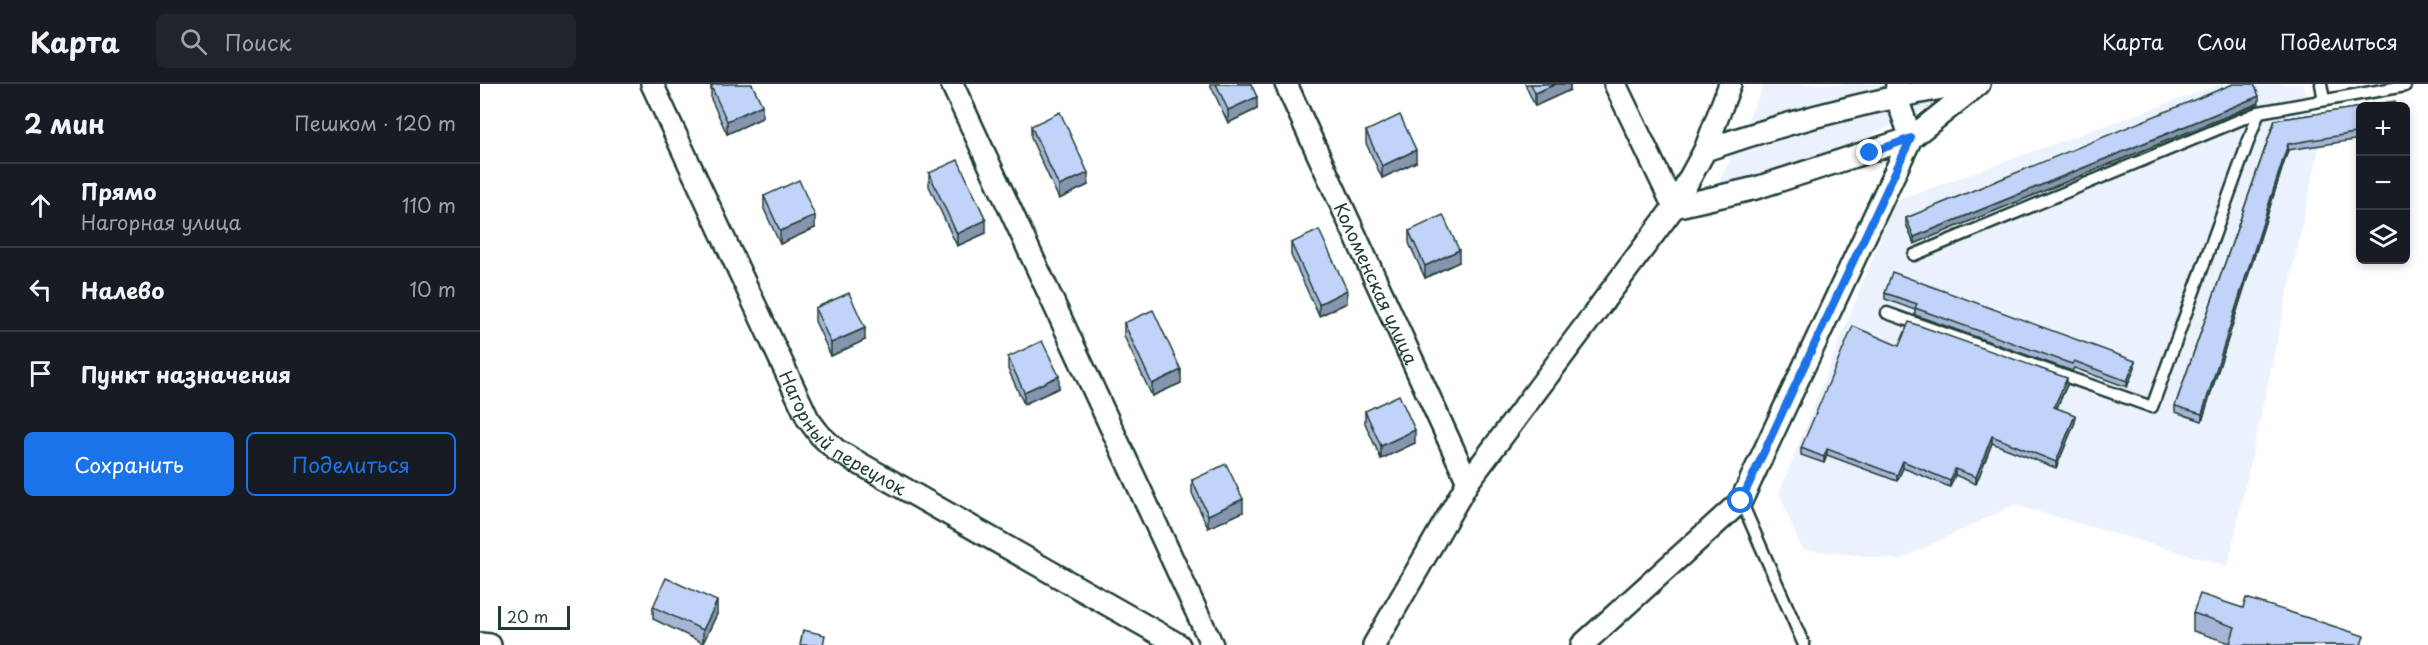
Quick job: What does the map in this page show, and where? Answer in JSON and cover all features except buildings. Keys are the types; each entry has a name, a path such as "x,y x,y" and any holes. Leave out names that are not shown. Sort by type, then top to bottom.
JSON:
{"street":[{"name":"Нагорный переулок","path":"652,84 808,419 820,435 836,450 1179,645"},
{"path":"952,84 1212,645"},
{"name":"Коломенская улица","path":"1286,84 1468,482"},
{"path":"1615,84 1674,207"},
{"path":"1374,645 1468,482 1674,207 1705,150 1730,84"},
{"path":"1705,150 1897,90 1964,84"},
{"path":"1674,207 1767,185 1911,138 1979,84"},
{"path":"1582,645 1741,501 1911,138 1897,90"},
{"path":"480,644 490,645"}],"lane":[{"path":"2321,84 2324,100"},
{"path":"1914,255 2259,112 2405,86"},
{"path":"1887,313 2152,407 2259,112"},
{"path":"1741,501 1804,645"}],"shaded area":[{"path":"1764,84 1965,84 1946,99 1703,217"},
{"path":"2221,84 2303,84 2322,135 2228,566 2014,505 1899,560 1801,549 1779,493 1895,201"}],"route":[{"path":"1741,501 1911,138 1870,153"}]}
